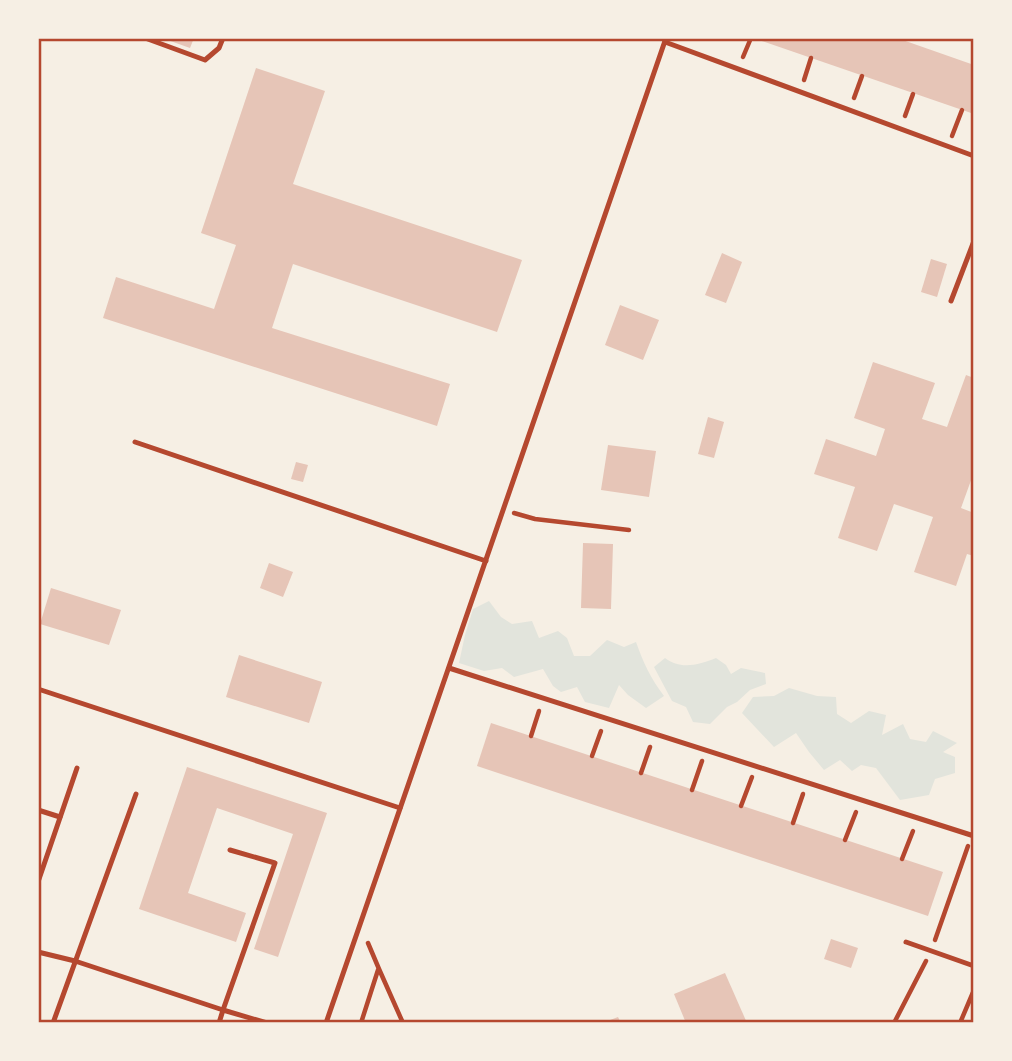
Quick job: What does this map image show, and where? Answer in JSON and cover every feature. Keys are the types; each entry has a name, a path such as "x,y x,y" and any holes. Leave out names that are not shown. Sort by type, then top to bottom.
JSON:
{"lane":[{"path":"145,38 205,60 219,48 223,38"},
{"path":"326,1023 665,41 974,156"},
{"path":"951,302 974,240"},
{"path":"135,442 486,561"},
{"path":"449,668 972,835"},
{"path":"38,689 400,808"},
{"path":"38,882 77,768"},
{"path":"53,1023 136,793"},
{"path":"38,810 60,817"},
{"path":"219,1023 275,863 230,850"},
{"path":"906,942 974,966"},
{"path":"38,952 75,961 267,1023"}],"path":[{"path":"800,92 811,58"},
{"path":"849,110 862,76"},
{"path":"900,129 913,94"},
{"path":"948,147 961,110"},
{"path":"534,519 629,530"},
{"path":"531,736 543,699"},
{"path":"592,757 605,719"},
{"path":"640,773 655,734"},
{"path":"692,790 706,750"},
{"path":"741,806 755,766"},
{"path":"793,823 807,783"},
{"path":"845,840 860,800"},
{"path":"902,859 918,818"},
{"path":"894,1023 932,951 972,835"},
{"path":"360,923 403,1023"},
{"path":"361,1023 379,970"},
{"path":"960,1023 974,990"}],"shaded area":[{"path":"489,601 501,617 512,624 532,621 539,638 558,631 567,638 574,656 590,656 607,640 624,647 636,642 648,670 664,696 646,708 619,685 609,708 585,702 577,687 561,692 553,686 543,669 514,677 502,668 484,671 459,663 473,609"},
{"path":"665,658 677,664 690,665 716,658 726,665 731,674 741,668 765,673 766,684 750,690 710,724 693,722 686,707 672,701 654,667"},
{"path":"789,688 817,696 836,697 837,714 851,723 869,711 886,715 882,735 903,724 910,739 926,742 933,731 957,743 943,752 955,757 955,773 935,779 929,795 900,800 876,768 861,765 852,771 840,760 824,770 796,733 774,747 742,713 753,697 774,696"}],"building":[{"path":"162,38 194,38 190,48"},
{"path":"897,38 974,65 974,114 756,39"},
{"path":"256,68 325,91 293,184 522,260 497,332 293,264 272,328 450,384 437,426 103,318 116,277 214,309 236,245 201,233"},
{"path":"722,253 742,262 726,303 705,295"},
{"path":"931,259 947,264 937,297 921,292"},
{"path":"620,305 659,320 643,360 605,345"},
{"path":"873,362 935,383 922,419 947,427 966,375 974,378 974,472 961,508 974,513 974,556 967,554 956,586 914,572 933,517 894,504 877,551 838,538 855,487 814,474 826,439 876,456 885,429 854,418"},
{"path":"708,417 724,422 714,458 698,454"},
{"path":"608,445 656,451 649,497 601,490"},
{"path":"296,462 308,465 303,482 291,479"},
{"path":"583,543 613,544 611,609 581,608"},
{"path":"269,563 293,572 283,597 260,588"},
{"path":"51,588 121,610 109,645 40,624"},
{"path":"239,655 322,682 309,723 226,697"},
{"path":"491,723 943,872 928,916 477,766"},
{"path":"187,767 327,813 278,957 254,949 293,834 217,808 188,893 246,913 236,942 139,909"},
{"path":"831,939 858,948 851,968 824,959"},
{"path":"725,973 747,1023 686,1023 674,994"},
{"path":"618,1017 621,1023 605,1023 605,1022"}]}
